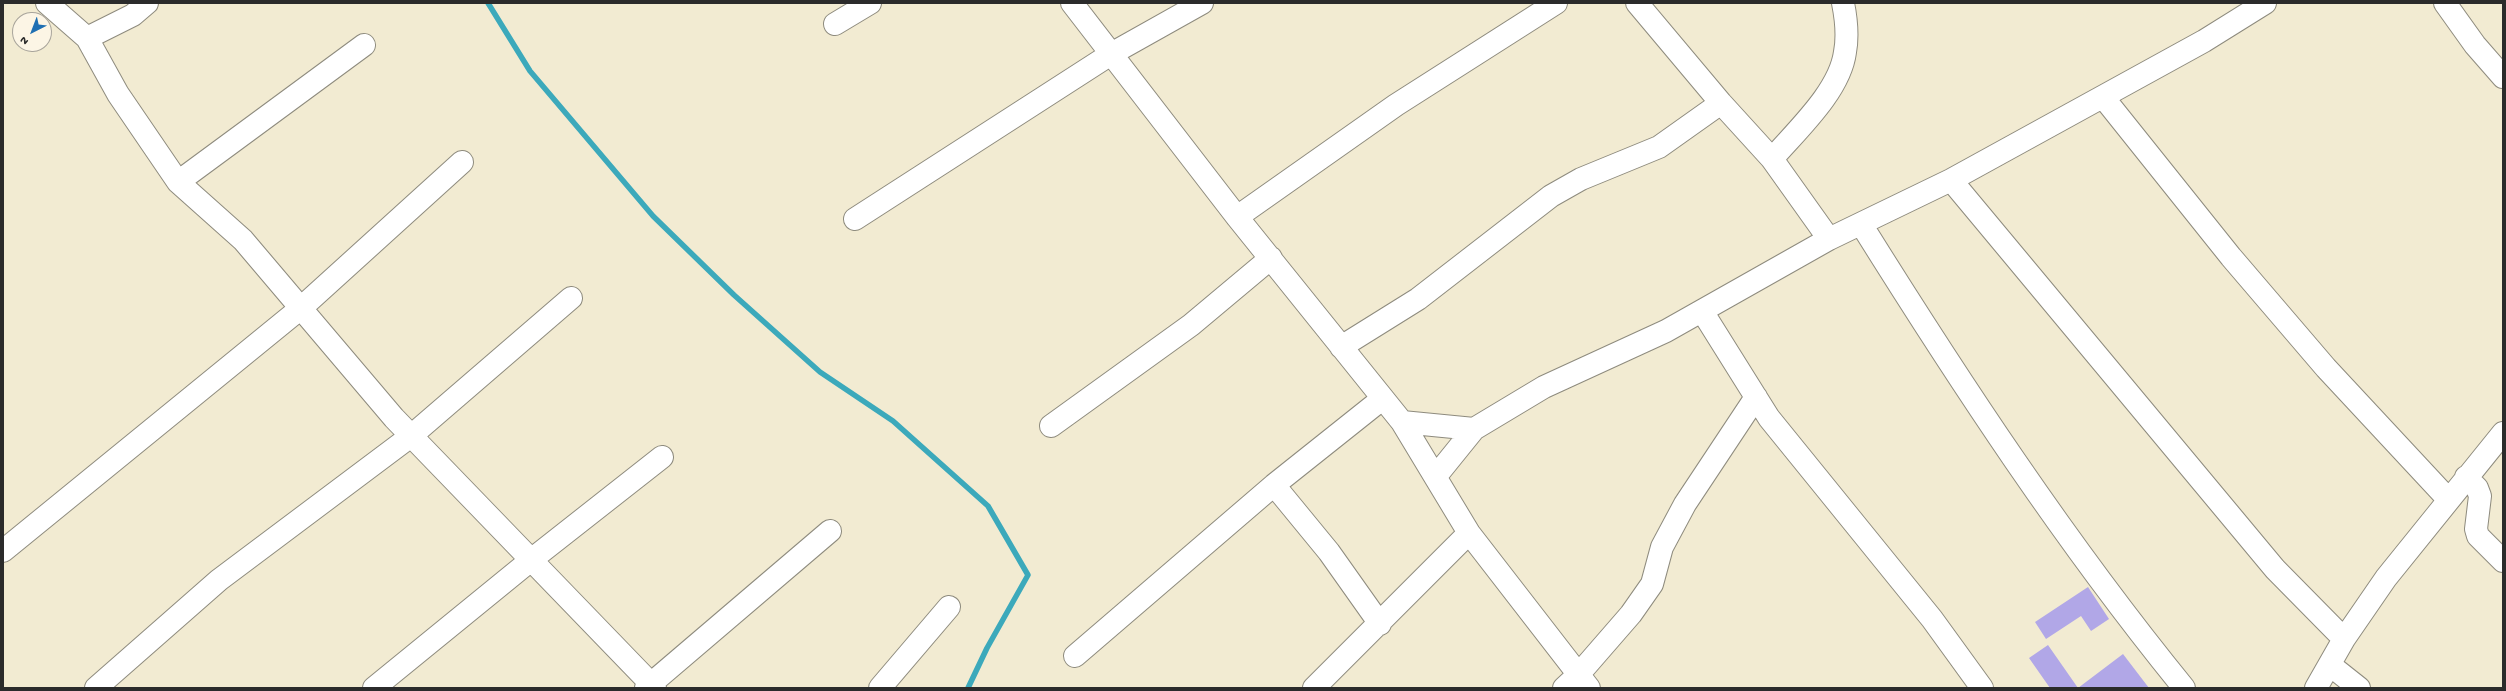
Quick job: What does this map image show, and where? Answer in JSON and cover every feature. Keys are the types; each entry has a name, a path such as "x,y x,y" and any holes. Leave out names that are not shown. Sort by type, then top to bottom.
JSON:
{"street":[{"path":"48,3 87,38 118,94 178,182 243,240 411,436 651,687 830,531"},
{"path":"87,38 133,15 147,3"},
{"path":"835,24 870,3"},
{"path":"1072,3 1237,217 1402,422 1436,476 1469,533 1577,684 1652,584 1662,547 1685,504 1756,397"},
{"path":"855,219 940,167 1002,124 1111,54 1202,3"},
{"path":"1237,217 1396,105 1556,3"},
{"path":"1637,3 1721,104 1772,159 1829,239"},
{"path":"1772,159 1814,111 1834,84 1845,52 1843,3"},
{"path":"2445,3 2476,45 2503,77"},
{"path":"1436,476 1474,429 1544,387 1666,332 1829,239 1951,180 2204,41 2254,6"},
{"path":"178,182 364,45"},
{"path":"2103,97 2231,257 2326,368 2448,499"},
{"path":"1341,347 1418,299 1551,196 1582,179 1659,147 1721,104"},
{"path":"3,551 301,308 462,162"},
{"path":"1951,180 2275,569 2344,639"},
{"path":"1861,224 1994,433 2152,648 2184,688"},
{"path":"1051,426 1191,325 1271,258"},
{"path":"96,688 219,580 411,436 571,298"},
{"path":"1702,311 1770,418 1932,619 1982,688"},
{"path":"1075,656 1274,485 1382,399"},
{"path":"1402,422 1474,429"},
{"path":"2316,688 2344,639 2386,578 2448,499 2503,433"},
{"path":"374,688 531,560 662,457"},
{"path":"2466,477 2477,488 2480,496 2476,529 2478,536 2503,561"},
{"path":"1274,485 1329,552 1380,624"},
{"path":"1314,688 1380,624 1469,533"},
{"path":"880,688 949,607"},
{"path":"2330,665 2359,688"}],"building":[{"path":"2088,587 2109,619 2091,631 2081,616 2046,639 2035,622"},
{"path":"2048,645 2078,688 2050,688 2029,658"},
{"path":"2123,654 2149,688 2078,688"}],"waterway":[{"path":"488,3 530,71 653,216 734,295 820,372 893,421 988,506 1028,575 987,648 968,688"}]}
